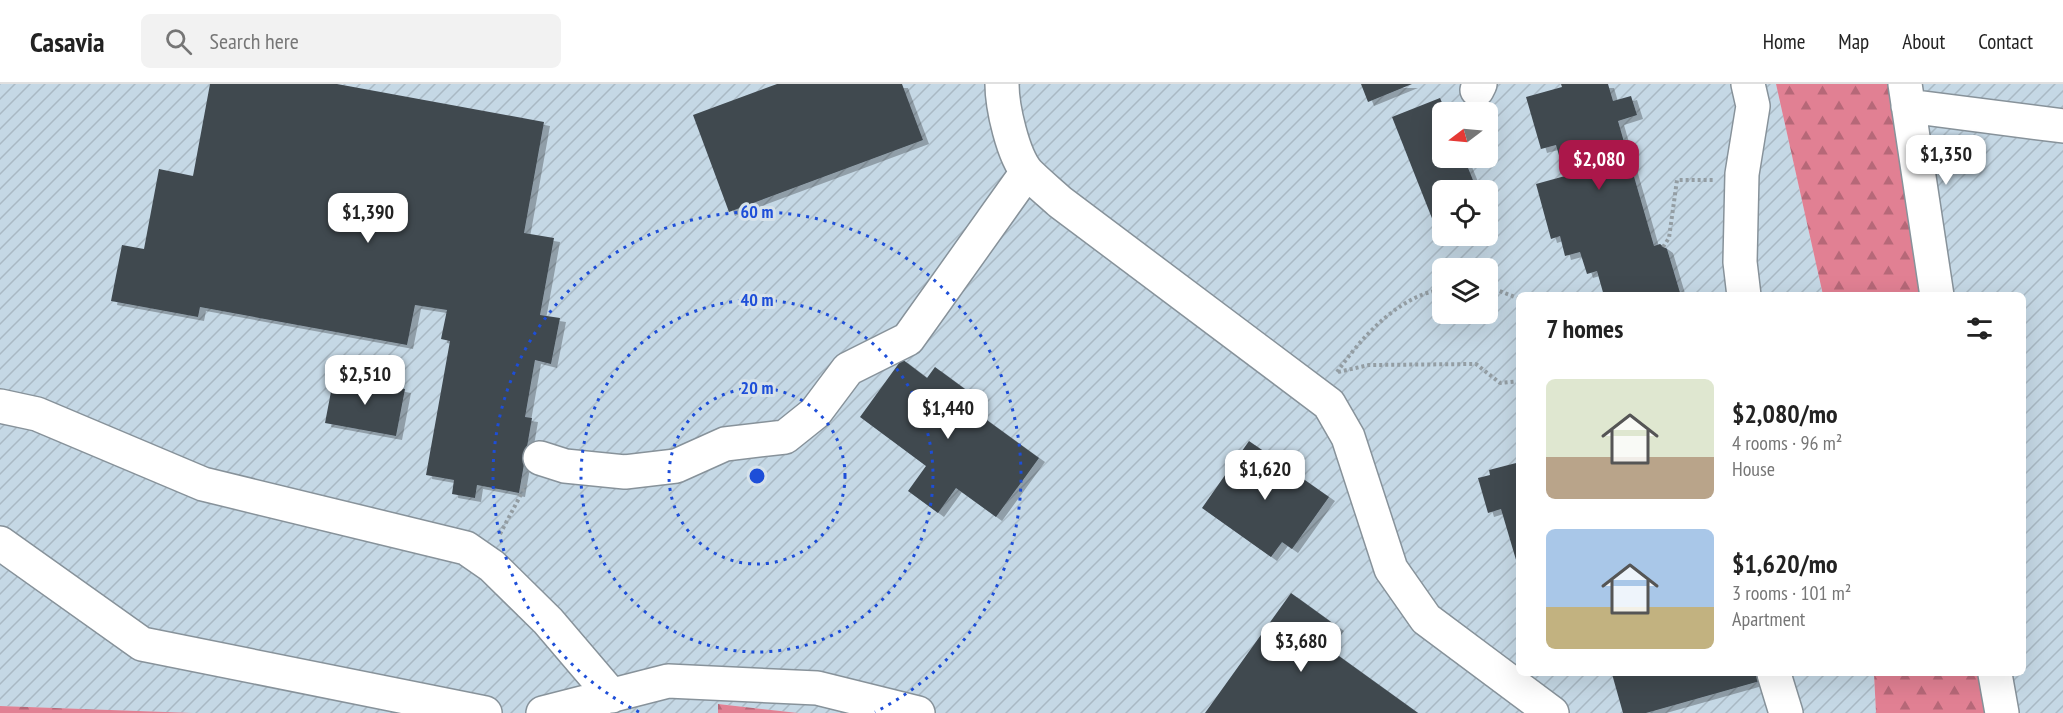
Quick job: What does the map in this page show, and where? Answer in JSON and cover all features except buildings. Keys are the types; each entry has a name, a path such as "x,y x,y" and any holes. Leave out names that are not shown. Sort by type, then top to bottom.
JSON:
{"street":[{"path":"1002,84 1002,95 1017,156 1027,172 1060,201 1329,404 1347,437 1391,570 1426,619 1551,713"},
{"path":"1743,292 1740,262 1742,174 1753,106 1748,84"},
{"path":"1936,292 1907,95 2063,126"},
{"path":"540,458 566,466 625,472 676,466 725,444 785,437 815,413 848,369 908,339 1027,172"},
{"path":"0,406 37,414 202,484 466,548 486,562 548,621 612,696"},
{"path":"0,543 142,644 485,713"},
{"path":"1775,676 1786,713"},
{"path":"1995,676 2002,713"},
{"path":"543,713 668,681 817,688 918,713"}],"path":[{"path":"1664,247 1669,238 1677,180 1715,180"},
{"path":"1498,290 1516,297"},
{"path":"1337,372 1351,353 1402,304 1432,291"},
{"path":"1299,381 1370,365 1476,364 1500,383 1516,381"},
{"path":"486,562 540,458"}],"shaded area":[{"path":"0,84 1776,84 1822,292 1516,292 1516,676 1874,676 1876,713 798,713 719,704 718,713 193,713 0,706"},
{"path":"1905,84 2063,84 2063,713 2002,713 1995,676 2026,676 2026,292 1937,292"}],"green space":[{"path":"1776,84 1905,84 1937,292 1822,292"},
{"path":"1874,676 1995,676 2002,713 1876,713"},
{"path":"718,704 798,713 718,713"},
{"path":"0,706 193,713 0,713"}]}
